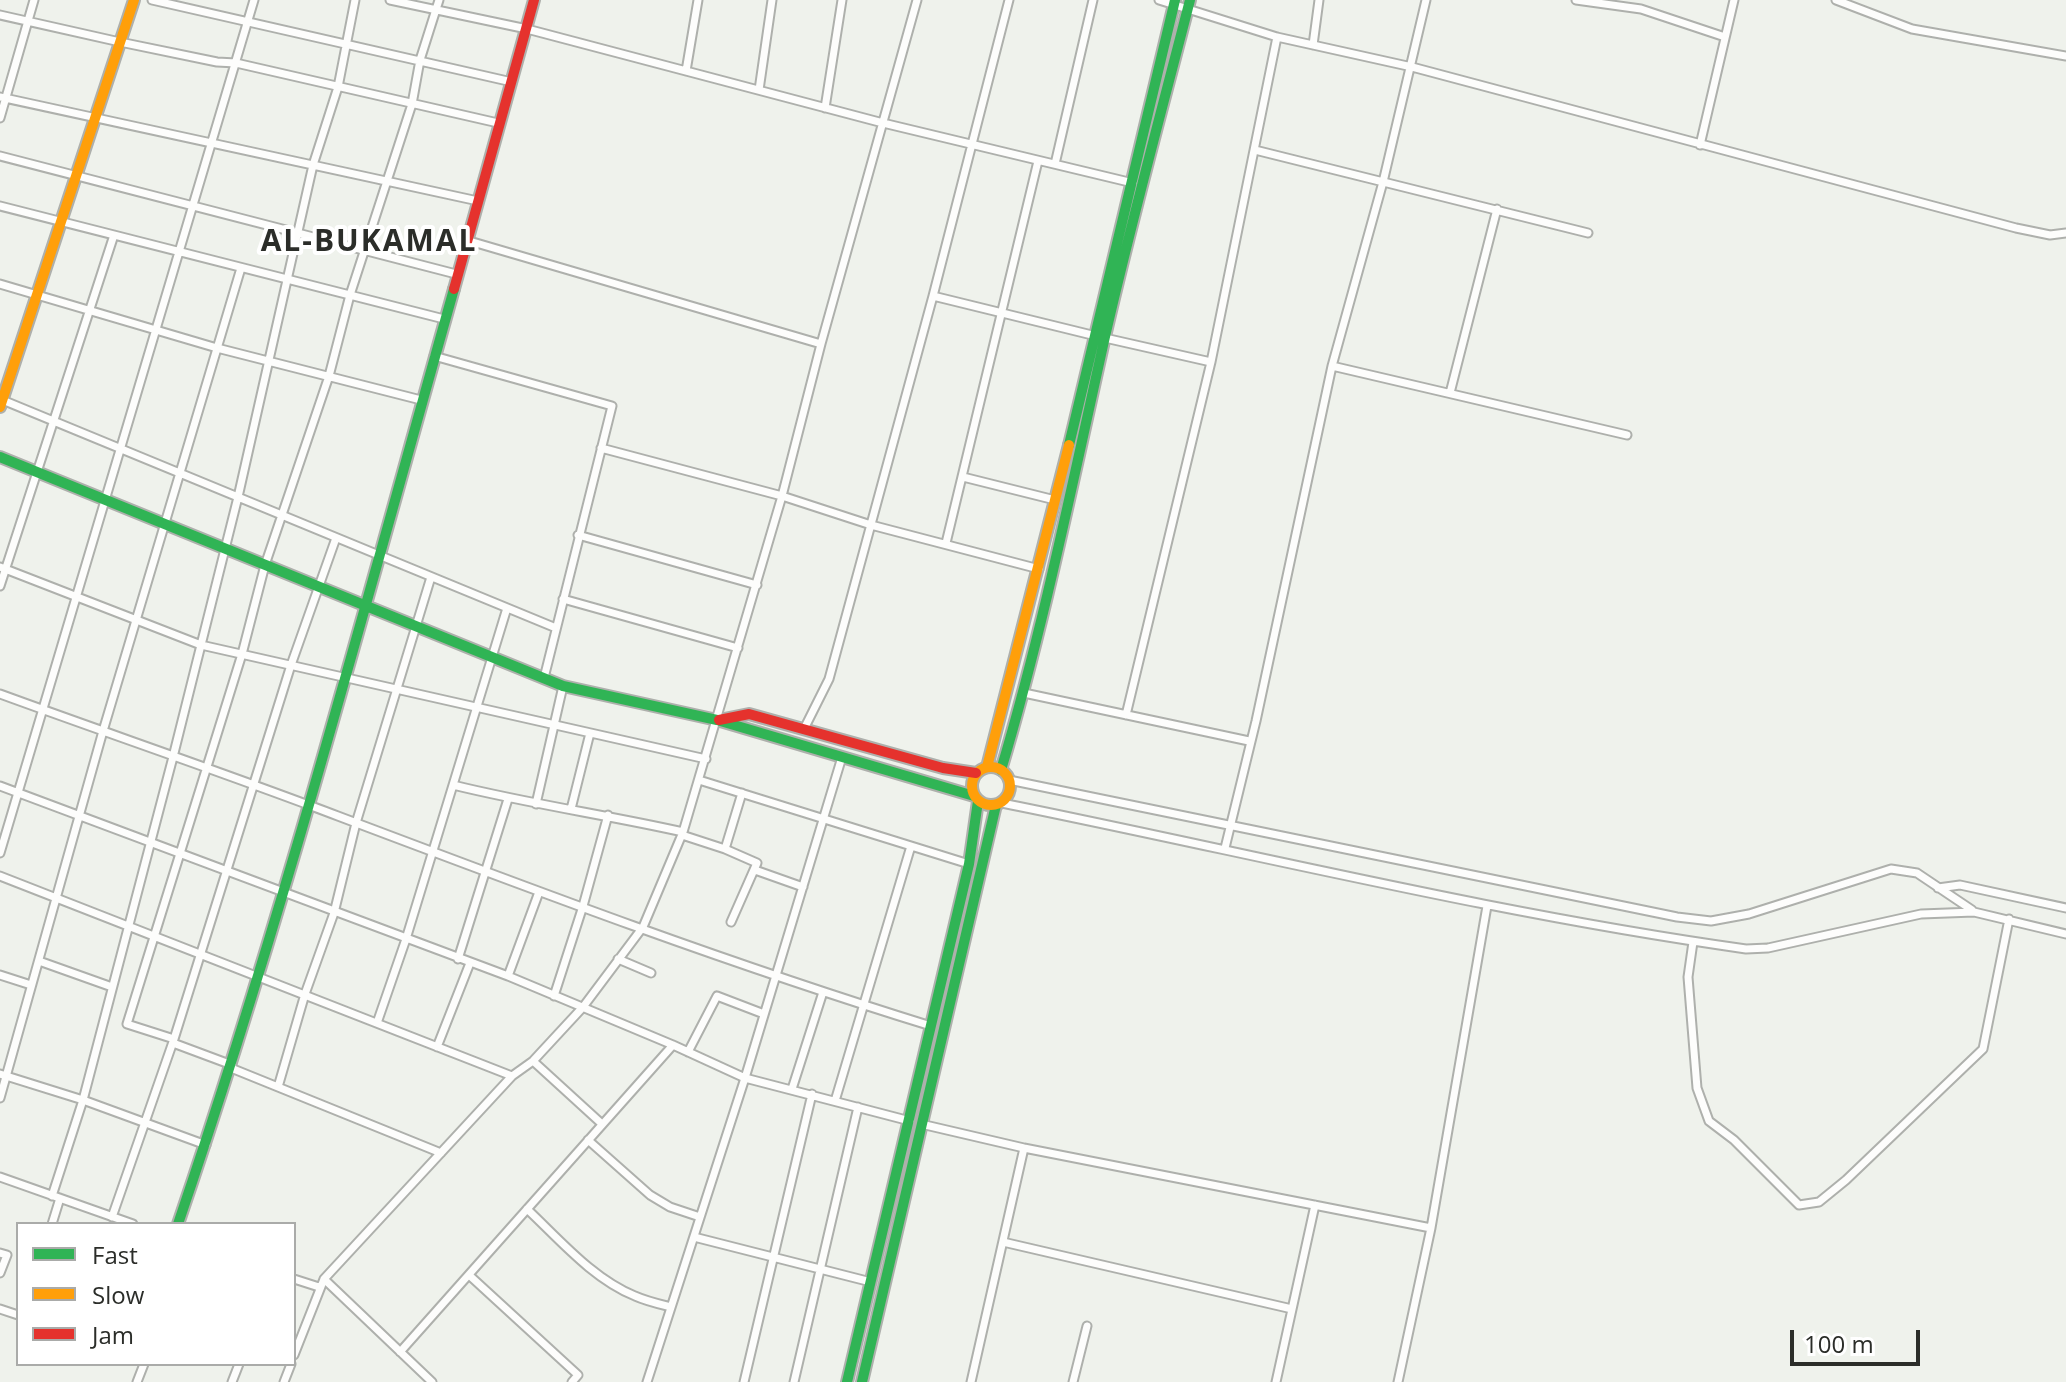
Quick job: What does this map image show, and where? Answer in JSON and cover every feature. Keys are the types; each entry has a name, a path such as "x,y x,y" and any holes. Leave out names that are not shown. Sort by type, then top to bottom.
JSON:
{"street":[{"path":"0,118 3,98 30,23 34,0"},
{"path":"134,0 1,402 556,628"},
{"path":"152,0 512,82"},
{"path":"0,853 254,0"},
{"path":"52,1222 56,1197 151,844 238,497 313,165 338,87 355,0"},
{"path":"390,0 527,29 883,123 1133,183"},
{"path":"439,0 420,60 412,104 350,295 329,376 265,565 242,654 127,1024 441,1153"},
{"path":"179,1222 231,1066 347,679 378,555 534,0"},
{"path":"686,71 698,0"},
{"path":"759,90 772,0"},
{"path":"825,108 842,0"},
{"path":"296,1349 324,1279 512,1076 533,1061 583,1007 643,927 683,834 706,759 782,496 917,0"},
{"path":"804,729 829,679 1009,0"},
{"path":"1055,164 1093,0"},
{"path":"1159,0 1189,5 1277,37 1412,67 2016,228 2050,235 2066,233"},
{"path":"1313,45 1319,0"},
{"path":"1225,848 1256,721 1332,366 1383,182 1426,0"},
{"path":"1576,0 1641,9 1725,37"},
{"path":"1700,145 1734,0"},
{"path":"1836,0 1912,29 2066,56"},
{"path":"1001,770 1024,693 1068,513 1100,337 1174,2"},
{"path":"987,767 1055,500 1189,5"},
{"path":"0,15 217,62 236,63 498,123"},
{"path":"1126,715 1211,362 1277,37"},
{"path":"3,98 478,201"},
{"path":"1255,150 1588,233"},
{"path":"0,156 456,274"},
{"path":"946,543 1038,161"},
{"path":"0,206 444,319"},
{"path":"1450,393 1497,209"},
{"path":"0,586 2,568 114,235"},
{"path":"466,240 821,344"},
{"path":"0,1098 3,1075 241,268"},
{"path":"0,284 217,348 421,400"},
{"path":"933,296 1000,315 1211,362"},
{"path":"433,356 612,406 544,678"},
{"path":"1332,366 1627,435"},
{"path":"601,448 1039,569"},
{"path":"0,457 563,686 717,720 976,798 990,806 999,804 1225,848 1487,906 1746,949 1768,948 1921,914 1974,912 2066,934"},
{"path":"963,477 1055,500"},
{"path":"578,535 757,585"},
{"path":"112,1217 173,1041 317,586 336,538"},
{"path":"2,568 201,645 706,759"},
{"path":"278,1087 305,994 334,913 356,823 431,577"},
{"path":"563,599 738,648"},
{"path":"377,1023 406,939 507,608"},
{"path":"536,804 563,686"},
{"path":"1024,693 1249,741"},
{"path":"0,694 310,805 539,892 823,992 931,1026"},
{"path":"717,720 749,714 943,768 976,773"},
{"path":"571,809 590,733"},
{"path":"647,1382 745,1078 842,757"},
{"path":"847,1382 969,864 976,798 971,784 976,773 987,767 1001,770 1009,780 1010,792 999,804 862,1382"},
{"path":"699,780 969,864"},
{"path":"1009,780 1677,917 1711,921 1749,914 1891,869 1917,873 1974,912"},
{"path":"453,785 508,799 608,815 683,834 757,863 731,922"},
{"path":"0,786 508,976 745,1078 910,1121"},
{"path":"725,849 742,793"},
{"path":"458,959 508,799"},
{"path":"554,996 608,815"},
{"path":"835,1101 911,846"},
{"path":"755,870 803,887"},
{"path":"0,876 512,1076"},
{"path":"1938,888 1960,885 2066,908"},
{"path":"508,976 539,892"},
{"path":"1398,1382 1431,1228 1487,906"},
{"path":"1693,942 1688,977 1701,1104 1709,1121 1734,1140 1799,1205 1819,1202 1846,1180 1983,1049 2009,919"},
{"path":"618,959 651,973"},
{"path":"39,961 112,987"},
{"path":"437,1047 470,963"},
{"path":"0,975 31,985"},
{"path":"792,1089 823,992"},
{"path":"688,1052 717,996 764,1014"},
{"path":"400,1352 673,1045"},
{"path":"533,1061 602,1124"},
{"path":"3,1075 83,1100 206,1145"},
{"path":"744,1382 812,1094"},
{"path":"794,1382 823,1270 858,1107"},
{"path":"921,1124 1024,1148 1431,1228"},
{"path":"588,1140 650,1195 670,1207 700,1217"},
{"path":"971,1382 1024,1148"},
{"path":"0,1177 127,1222"},
{"path":"1276,1382 1315,1205"},
{"path":"527,1209 613,1285 635,1296 671,1307"},
{"path":"694,1237 871,1282"},
{"path":"1003,1242 1292,1309"},
{"path":"0,1253 7,1255 0,1273"},
{"path":"469,1275 578,1375 572,1382"},
{"path":"324,1279 432,1382"},
{"path":"296,1280 319,1287"},
{"path":"1073,1382 1087,1326"}],"traffic: fast":[{"path":"1069,445 1175,0"},
{"path":"1001,770 1044,610 1114,298 1190,0"},
{"path":"179,1222 288,875 454,289"},
{"path":"0,457 563,686 717,720 974,796"},
{"path":"847,1382 969,864 978,801"},
{"path":"862,1382 996,805"}],"traffic: slow":[{"path":"0,407 134,0"},
{"path":"987,767 1069,445"},
{"path":"991,767 1005,772 1010,786 1005,800 991,805 977,800 972,786 977,772 991,767"}],"traffic: jam":[{"path":"454,289 534,0"},
{"path":"719,720 749,714 943,768 976,773"}],"district":[{"name":"AL-BUKAMAL","path":"369,242"}]}
